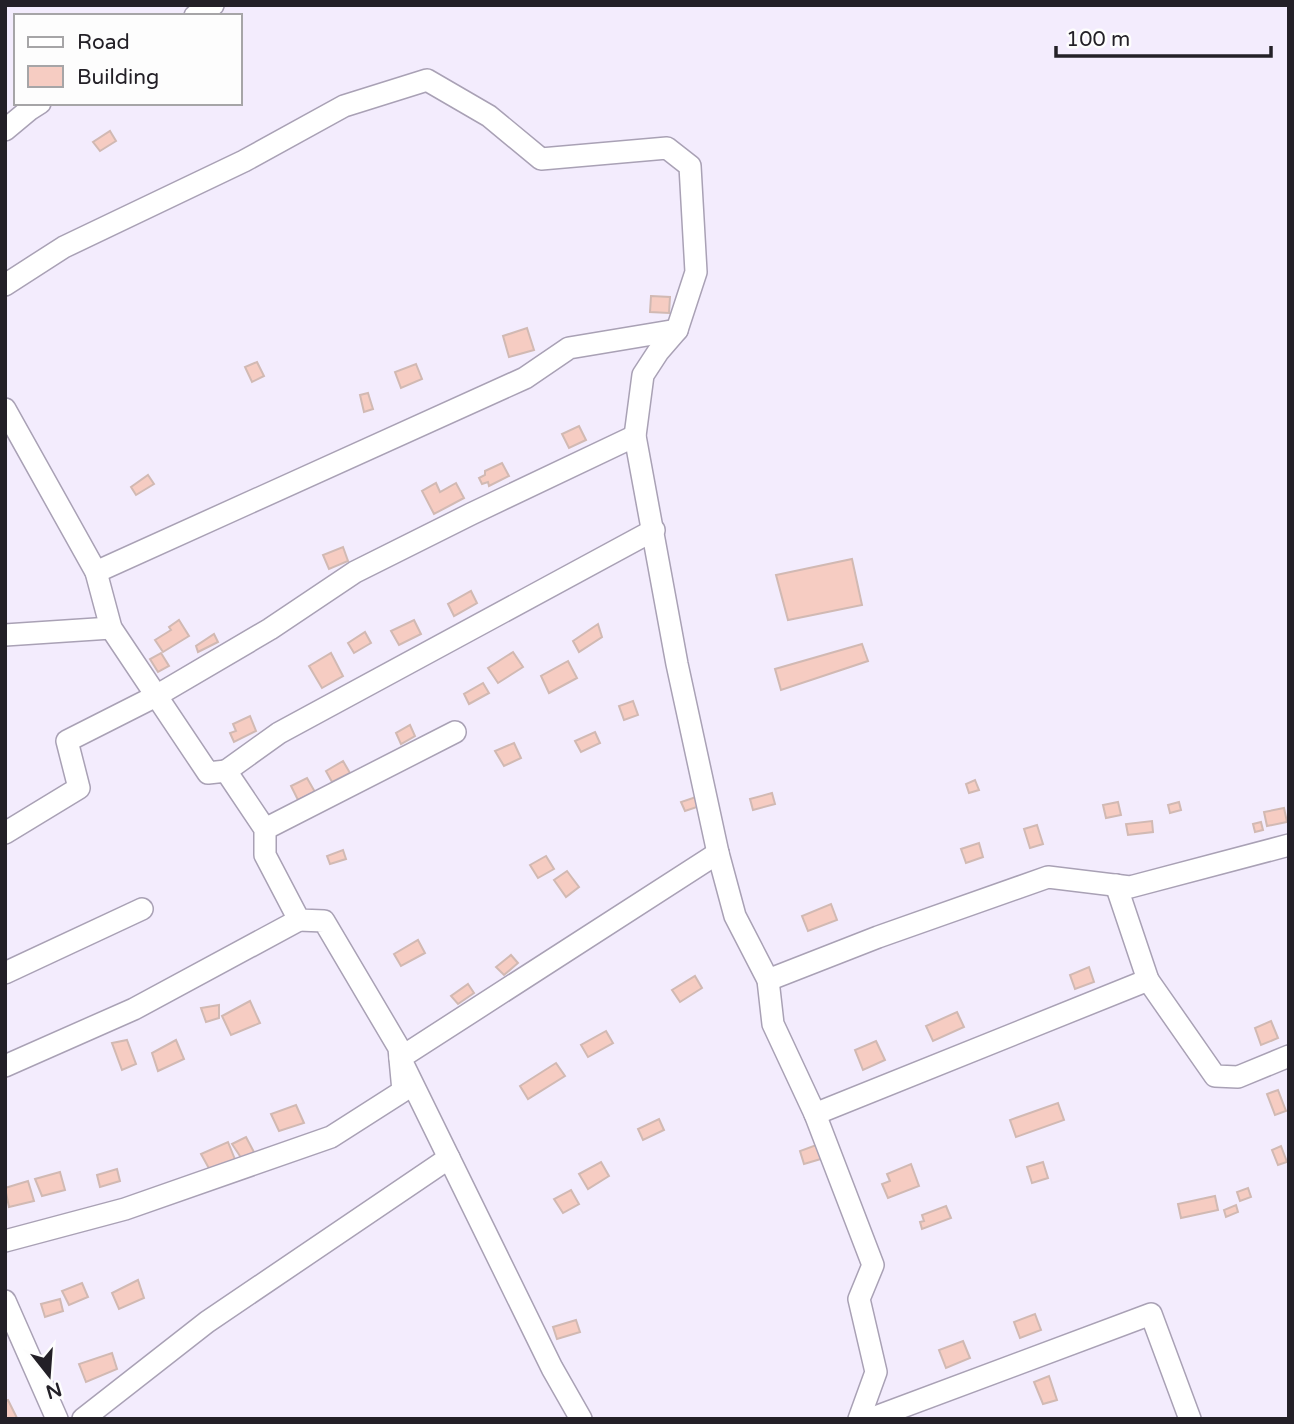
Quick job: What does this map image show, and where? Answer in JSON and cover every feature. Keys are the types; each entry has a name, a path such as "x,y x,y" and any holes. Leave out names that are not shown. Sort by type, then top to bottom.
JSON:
{"street":[{"path":"5,285 64,247 244,161 344,106 427,80 489,116 541,159 667,148 690,166 696,272 677,330 643,375 635,436 677,664 718,853 735,916 768,980 773,1024 815,1114 873,1265 859,1299 876,1372 859,1419"},
{"path":"5,130 37,105"},
{"path":"96,572 525,378 569,348 677,330"},
{"path":"5,409 96,572 111,628 208,773 226,771 279,733 654,530"},
{"path":"5,833 79,788 66,741 156,696 270,629 355,572 635,436"},
{"path":"5,635 111,628"},
{"path":"265,829 455,732"},
{"path":"226,771 265,829 265,855 299,920"},
{"path":"768,980 1048,877 1130,887 1289,845"},
{"path":"400,1058 718,853"},
{"path":"1116,885 1148,981 1215,1076 1238,1077 1289,1056"},
{"path":"5,973 142,909"},
{"path":"5,1066 134,1009 299,920 324,921 399,1048 403,1091 331,1137 125,1209 5,1241"},
{"path":"815,1114 1148,981"},
{"path":"400,1058 552,1368 581,1419"},
{"path":"83,1419 207,1322 449,1158"},
{"path":"7,1309 57,1419"},
{"path":"870,1419 1151,1314 1190,1419"}],"building":[{"path":"110,131 116,141 100,151 93,142"},
{"path":"651,296 670,297 669,313 650,312"},
{"path":"527,328 534,350 509,357 503,336"},
{"path":"257,362 264,376 252,382 245,367"},
{"path":"416,364 422,379 401,388 395,372"},
{"path":"368,393 373,409 364,412 360,395"},
{"path":"579,426 586,440 569,448 562,434"},
{"path":"502,463 509,476 489,486 488,482 482,484 479,478 485,475 485,471"},
{"path":"148,475 154,484 136,495 131,487"},
{"path":"436,483 440,492 456,483 464,498 434,514 422,491"},
{"path":"343,547 348,561 329,569 323,555"},
{"path":"852,559 862,605 788,620 776,575"},
{"path":"471,591 477,603 454,616 448,604"},
{"path":"179,620 189,636 163,652 155,640 171,630 169,627"},
{"path":"414,620 421,634 399,645 391,631"},
{"path":"598,624 602,637 579,652 573,641"},
{"path":"365,632 371,643 354,653 348,643"},
{"path":"214,634 218,642 198,652 196,646"},
{"path":"862,644 868,661 781,690 775,669"},
{"path":"513,652 523,667 498,683 488,668"},
{"path":"161,653 169,666 158,672 150,659"},
{"path":"331,653 343,676 322,688 309,666"},
{"path":"568,661 577,678 549,693 541,676"},
{"path":"483,683 489,693 469,704 464,694"},
{"path":"633,701 638,715 624,720 619,706"},
{"path":"250,716 256,731 234,742 230,733 236,731 233,724"},
{"path":"410,725 415,736 401,744 396,733"},
{"path":"595,732 600,743 581,752 575,741"},
{"path":"514,743 521,758 504,766 495,751"},
{"path":"343,761 350,773 332,782 326,771"},
{"path":"307,778 315,792 298,800 291,786"},
{"path":"975,780 979,790 969,793 966,784"},
{"path":"772,793 775,804 753,810 750,799"},
{"path":"696,797 700,806 685,811 681,802"},
{"path":"1118,802 1121,815 1106,818 1103,805"},
{"path":"1179,802 1181,810 1170,813 1168,805"},
{"path":"1284,808 1287,822 1267,826 1264,812"},
{"path":"1152,821 1153,832 1128,835 1126,824"},
{"path":"1261,822 1263,830 1255,832 1253,824"},
{"path":"1037,825 1043,844 1030,848 1024,829"},
{"path":"979,843 983,857 966,863 961,849"},
{"path":"343,850 346,859 330,864 327,856"},
{"path":"546,856 554,869 538,878 530,865"},
{"path":"567,871 579,887 566,897 554,880"},
{"path":"831,904 837,920 808,931 802,916"},
{"path":"418,940 425,953 401,966 394,954"},
{"path":"511,955 518,963 504,975 496,967"},
{"path":"1089,967 1094,982 1075,989 1070,975"},
{"path":"695,976 702,988 680,1002 672,990"},
{"path":"468,984 474,993 458,1004 451,996"},
{"path":"250,1001 260,1023 231,1035 222,1016"},
{"path":"219,1005 219,1018 206,1022 201,1008"},
{"path":"957,1012 964,1027 933,1041 926,1026"},
{"path":"1271,1021 1278,1038 1261,1045 1255,1028"},
{"path":"606,1031 613,1043 588,1057 581,1045"},
{"path":"127,1040 136,1064 122,1070 112,1043"},
{"path":"176,1040 184,1059 158,1071 152,1053"},
{"path":"876,1041 885,1060 863,1070 855,1050"},
{"path":"556,1063 565,1076 528,1099 520,1086"},
{"path":"1278,1090 1286,1111 1275,1115 1267,1094"},
{"path":"1058,1103 1064,1120 1016,1137 1010,1120"},
{"path":"296,1105 304,1123 279,1131 271,1114"},
{"path":"659,1119 664,1130 643,1140 638,1129"},
{"path":"246,1137 255,1154 242,1159 232,1144"},
{"path":"228,1142 236,1162 211,1172 201,1154"},
{"path":"819,1144 824,1158 804,1164 800,1151"},
{"path":"1281,1146 1287,1162 1278,1165 1272,1150"},
{"path":"601,1162 609,1176 588,1189 579,1174"},
{"path":"1043,1162 1048,1178 1032,1183 1027,1167"},
{"path":"911,1164 919,1186 888,1198 882,1184 890,1181 887,1174"},
{"path":"117,1169 120,1181 100,1187 97,1175"},
{"path":"60,1172 65,1190 42,1196 35,1179"},
{"path":"28,1181 34,1201 9,1207 5,1188"},
{"path":"1248,1188 1251,1197 1240,1201 1237,1192"},
{"path":"571,1190 579,1204 563,1213 554,1199"},
{"path":"1215,1196 1218,1210 1181,1218 1178,1204"},
{"path":"1236,1205 1238,1212 1226,1217 1224,1210"},
{"path":"946,1206 951,1218 922,1229 922,1215"},
{"path":"138,1280 144,1298 119,1309 112,1293"},
{"path":"82,1283 88,1297 69,1305 62,1291"},
{"path":"60,1299 63,1311 45,1317 41,1304"},
{"path":"1035,1314 1041,1330 1020,1338 1014,1322"},
{"path":"576,1320 580,1332 557,1339 553,1327"},
{"path":"963,1341 970,1358 946,1368 939,1350"},
{"path":"112,1353 117,1369 86,1382 79,1364"},
{"path":"1049,1376 1057,1400 1043,1404 1034,1382"},
{"path":"8,1400 16,1419 5,1419 5,1401"}]}
